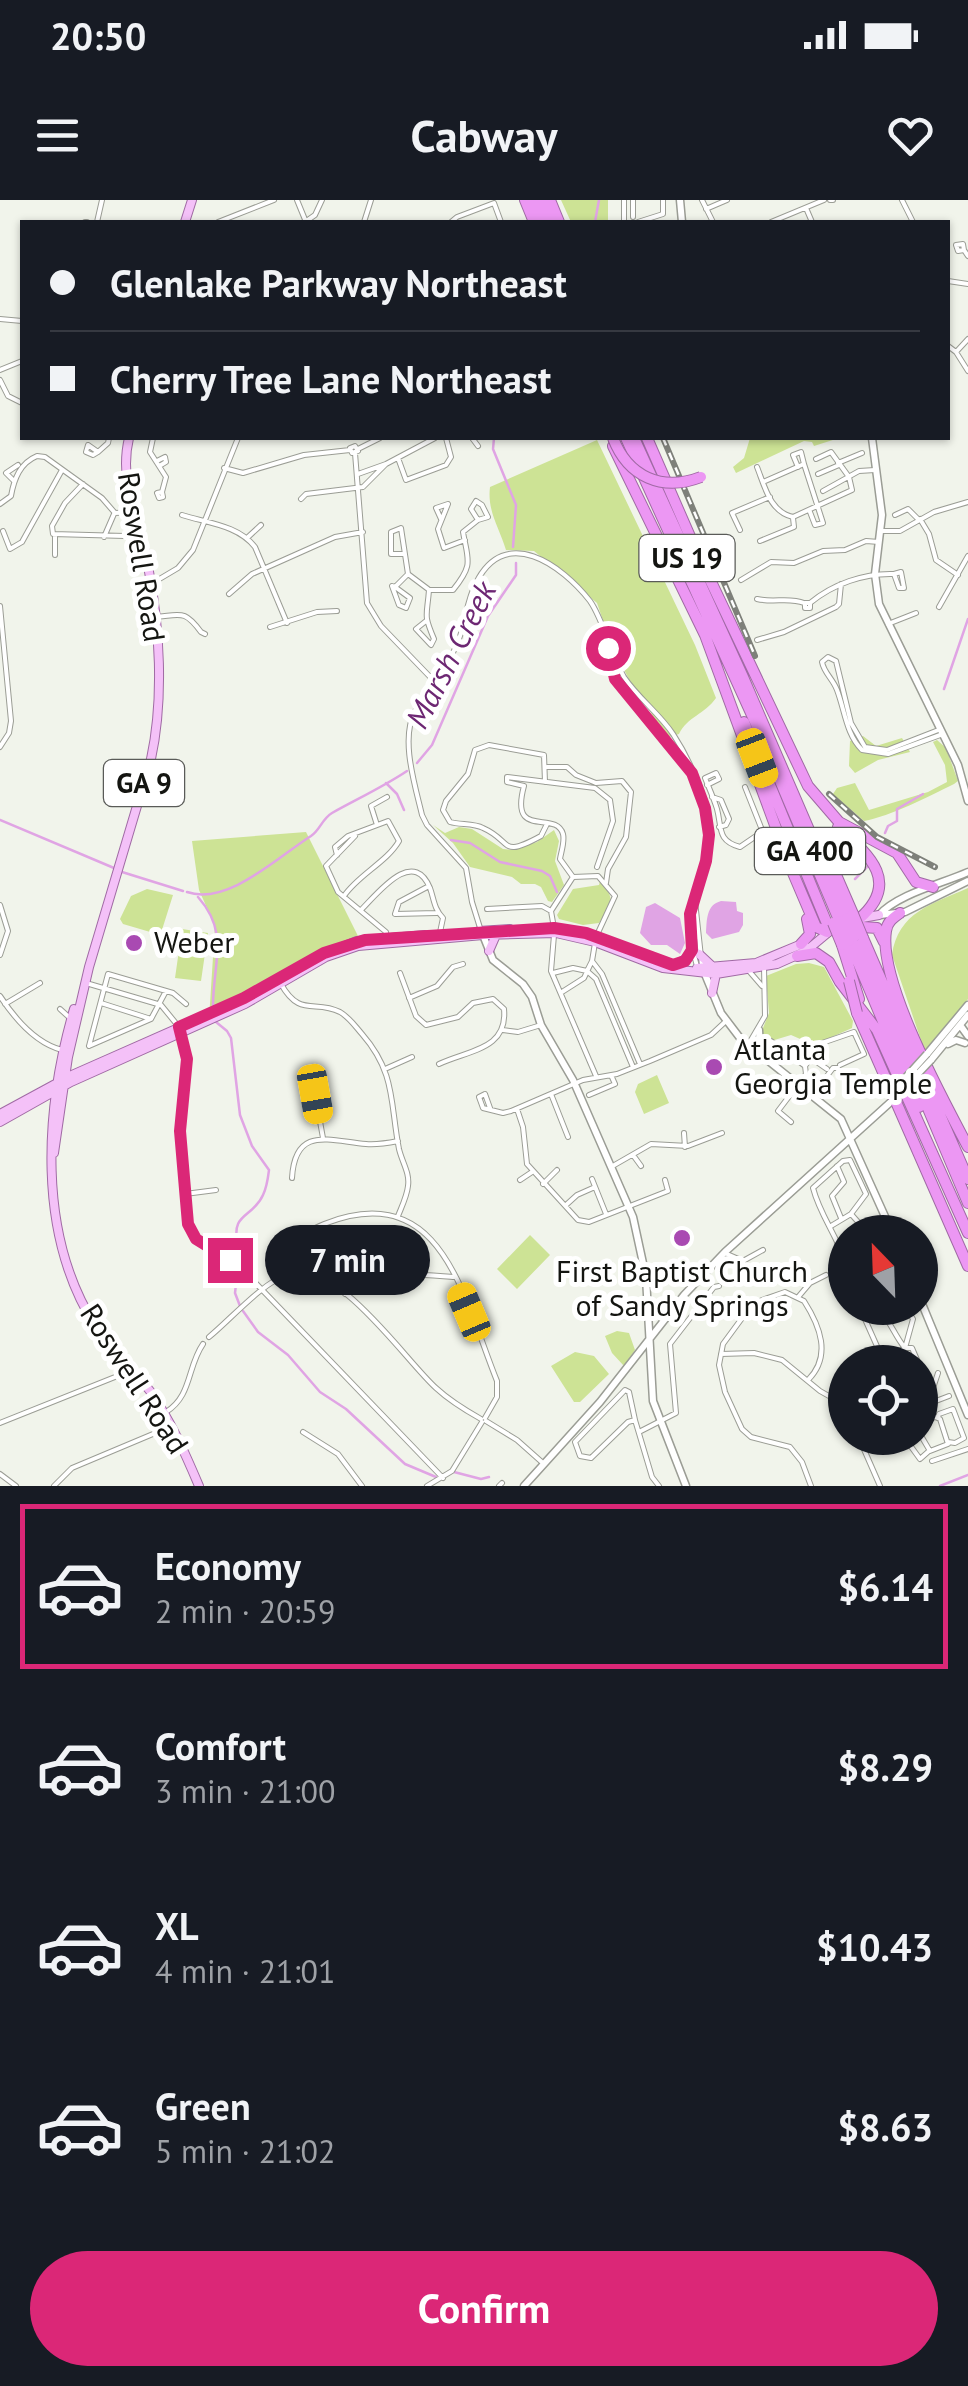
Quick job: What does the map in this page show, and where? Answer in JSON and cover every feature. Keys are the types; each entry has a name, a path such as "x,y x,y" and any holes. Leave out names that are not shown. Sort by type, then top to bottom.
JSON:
{"highway":[{"path":"612,440 627,464 649,479 678,484 701,476"},
{"path":"612,440 845,930 968,1177"},
{"name":"US 19","path":"627,440 744,696"},
{"name":"US 19","path":"635,440 744,677"},
{"path":"648,440 818,807 875,865 879,878 876,898 828,952 829,962 878,1030 968,1230"},
{"path":"718,666 811,931 799,950 816,953 829,962"},
{"name":"GA 400","path":"744,677 968,1230"},
{"name":"GA 400","path":"744,696 845,930"},
{"path":"797,764 816,798 833,818 893,850 917,883 933,887"},
{"path":"790,866 816,927 879,930 892,980 968,1177"},
{"path":"886,948 888,925 900,914"},
{"path":"845,930 849,981 860,1014 968,1266"},
{"path":"845,930 860,1014 968,1254"},
{"path":"845,930 968,1203"},
{"path":"932,1080 968,1147"},
{"path":"925,1139 939,1190"}],"main road":[{"name":"Roswell Road","path":"54,1153 67,1034 155,742 158,710 154,617 151,584 125,470 129,440"},
{"path":"596,939 663,968 749,971 764,968 816,941 879,916"},
{"path":"0,1114 113,1064 331,950 357,941 554,931 596,939 706,972 799,950"},
{"path":"482,933 554,931"},
{"path":"489,951 496,935"},
{"path":"0,1122 86,1068 245,1004 340,952 387,940"},
{"path":"674,965 696,952 712,993"},
{"name":"Roswell Road","path":"65,1054 89,966"},
{"path":"61,1084 67,1034"},
{"path":"113,1064 144,1042"},
{"path":"65,1054 76,1066 86,1068"},
{"name":"Roswell Road","path":"61,1084 55,1104 58,1226 76,1289 97,1328 172,1426 199,1486"},
{"path":"41,1098 55,1104"}],"street":[{"path":"223,220 274,200"},
{"path":"633,200 633,216"},
{"path":"647,220 664,213 663,200"},
{"path":"702,200 712,220"},
{"path":"706,210 727,200"},
{"path":"775,220 829,200"},
{"path":"453,220 493,202"},
{"path":"806,208 811,220"},
{"path":"956,352 968,339"},
{"path":"950,348 968,371"},
{"path":"0,380 2,390 20,402"},
{"path":"16,399 19,391"},
{"path":"98,452 108,440"},
{"path":"153,440 149,446 166,476 162,492"},
{"path":"151,584 184,562 194,546 237,440"},
{"path":"353,440 364,586 372,613 414,664 435,682"},
{"path":"224,468 243,473 304,455 354,450 376,440"},
{"path":"357,474 386,464 430,440"},
{"path":"398,458 405,483 450,464 447,440"},
{"path":"474,440 478,446"},
{"path":"872,440 882,509 875,574 879,603 968,788 968,801"},
{"path":"756,467 779,513 792,516 852,490 831,452 816,459"},
{"path":"818,474 862,453"},
{"path":"0,504 11,496 14,480 23,466 37,456 45,456 115,513 134,512"},
{"path":"300,498 367,485 386,464"},
{"path":"14,480 6,474 18,465"},
{"path":"763,482 800,466 823,523 818,526 809,510"},
{"path":"3,531 10,549 22,542 62,470"},
{"path":"823,491 859,471 875,470"},
{"path":"55,555 52,526 65,503 83,484"},
{"path":"740,530 732,513 770,498"},
{"path":"880,531 900,531 919,519 968,502"},
{"path":"895,515 908,509 919,519 929,534 936,560 958,575"},
{"path":"104,536 115,513"},
{"path":"182,515 247,538 287,623"},
{"path":"760,541 794,526 792,516"},
{"path":"441,519 438,530 444,548 464,540"},
{"path":"404,554 391,554 391,532 400,528 408,574 429,590 453,590 465,576 469,555 463,532 478,520"},
{"path":"247,538 262,525"},
{"path":"229,594 246,577 335,537 362,532"},
{"path":"55,534 126,536"},
{"path":"741,580 772,562 794,562 822,551 879,542"},
{"path":"686,1486 653,1401 644,1262 628,1207 574,1083 540,1023 532,997 489,951 472,902 466,868 427,825 419,802 409,728 415,710 457,647 476,582 490,563 519,551 534,554 589,601 610,654 615,679 692,773"},
{"path":"940,606 968,556"},
{"path":"396,587 408,574"},
{"path":"808,605 841,584 875,574 894,574"},
{"path":"465,576 476,582"},
{"path":"757,640 839,604 841,584"},
{"path":"426,621 423,614 429,590"},
{"path":"756,599 773,604 796,600 808,605 813,618"},
{"path":"0,606 11,721 0,747"},
{"path":"270,627 316,612 337,610"},
{"path":"888,624 916,613"},
{"path":"154,617 190,616 200,632 206,634"},
{"path":"610,654 676,742 705,808 709,835 690,914 696,952 706,972"},
{"path":"828,657 836,661 851,724 865,747 887,750 942,731 888,754 862,750 852,736 835,685 822,662 828,657"},
{"path":"670,748 676,742"},
{"path":"544,782 544,755 510,747 479,747 468,774 443,810 450,822 482,827 512,848 542,836 547,824"},
{"path":"545,767 567,767 596,785 610,800 614,810 609,838 597,871"},
{"path":"524,786 507,782 507,777 596,785 622,781 631,792 626,837 608,869 606,884"},
{"path":"528,780 520,801 522,811 530,821 559,827 563,833 560,860 573,877"},
{"path":"707,785 726,842 740,847 759,834"},
{"path":"746,788 764,835 757,852"},
{"path":"377,825 371,806 387,797"},
{"path":"712,797 721,800 729,820 720,828"},
{"path":"344,896 369,868 396,847 399,841 388,821 338,842 334,847 337,854 326,866 332,883 344,896 386,932 387,940"},
{"path":"361,910 384,886 406,871 419,872 442,918 439,936"},
{"path":"596,1076 552,973 551,911 573,877 597,871"},
{"path":"561,993 577,985 587,971 596,939 616,896 597,871"},
{"path":"879,916 898,898 968,872"},
{"path":"879,916 900,914 968,881"},
{"path":"429,886 399,902 395,914 437,913"},
{"path":"0,905 8,931 0,955"},
{"path":"487,910 542,906 551,911"},
{"path":"592,961 602,974 640,1064"},
{"path":"409,998 432,990 453,968 463,964"},
{"path":"552,973 573,968 587,971 596,979 633,1066"},
{"path":"748,1045 766,1011 764,968"},
{"path":"749,971 764,990"},
{"path":"400,973 416,1016 426,1024 458,1017 472,1003 493,999 504,1009 503,1030 491,1045 440,1064"},
{"path":"166,991 151,1020 88,1046 108,974 166,991 186,1004"},
{"path":"86,982 160,1005 169,1011 180,1030 187,1059 180,1125 188,1224 194,1236 235,1264 263,1291 442,1478"},
{"path":"5,1004 40,983"},
{"path":"281,984 300,1005 346,1016 374,1047 394,1100 398,1141 409,1181 398,1216"},
{"path":"712,993 725,1020 748,1045 856,1131 886,1215"},
{"path":"0,996 20,1023 48,1046 65,1054"},
{"path":"101,1003 151,1020"},
{"path":"939,1050 968,1005"},
{"path":"60,1009 71,1019"},
{"path":"524,1486 600,1402 671,1310 724,1251 892,1097 968,1015"},
{"path":"490,1108 502,1113 574,1083 611,1075 706,1037 725,1020"},
{"path":"503,1030 522,1031 540,1023"},
{"path":"957,1025 967,1043"},
{"path":"759,1030 758,1045 763,1057"},
{"path":"804,1066 822,1044 854,1032 864,1054 833,1068 820,1085"},
{"path":"771,1041 804,1066 806,1074 778,1111 792,1122"},
{"path":"929,1057 952,1041 967,1043"},
{"path":"796,1060 808,1043"},
{"path":"385,1069 412,1057"},
{"path":"811,1058 827,1070"},
{"path":"589,1095 614,1084 611,1075"},
{"path":"776,1084 791,1094"},
{"path":"315,1094 323,1138"},
{"path":"551,1094 568,1137"},
{"path":"517,1108 523,1127 524,1157 532,1172 582,1222 668,1191 665,1180"},
{"path":"844,1124 856,1131"},
{"path":"684,1132 685,1147"},
{"path":"612,1167 657,1143 685,1147 722,1133"},
{"path":"292,1178 299,1151 310,1142 323,1138 369,1145 398,1141"},
{"path":"634,1154 641,1166"},
{"path":"828,1223 813,1188 837,1166 850,1160 866,1194 850,1214"},
{"path":"837,1166 844,1182 832,1196 840,1215"},
{"path":"543,1184 557,1170"},
{"path":"520,1180 532,1172"},
{"path":"592,1179 606,1214"},
{"path":"564,1206 576,1195 595,1187"},
{"path":"185,1194 216,1190"},
{"path":"298,1271 296,1246 308,1230 360,1212 398,1216 429,1237 455,1278 498,1385 497,1397 458,1463 427,1486"},
{"path":"724,1251 742,1262 763,1250"},
{"path":"209,1337 281,1277 298,1271 322,1276 345,1294 435,1388 517,1440 544,1464"},
{"path":"799,1296 810,1283 826,1275"},
{"path":"345,1294 370,1280 455,1278"},
{"path":"639,1432 672,1417 678,1408 670,1344 714,1287 719,1286"},
{"path":"808,1380 820,1364 822,1345 808,1306 799,1296 781,1292 754,1304 728,1335 720,1354 722,1382 742,1429 751,1437 790,1448 802,1462 811,1486"},
{"path":"648,1314 671,1310"},
{"path":"930,1325 968,1415"},
{"path":"164,1414 184,1396 193,1360 203,1344"},
{"path":"720,1354 772,1356 828,1394"},
{"path":"0,1422 132,1370"},
{"path":"635,1420 590,1458 576,1453 575,1442 620,1392 629,1392 652,1477 659,1486"},
{"path":"938,1400 950,1396"},
{"path":"938,1415 953,1409 964,1438 948,1442"},
{"path":"938,1421 948,1442"},
{"path":"54,1486 68,1470 172,1426"},
{"path":"304,1432 338,1454 362,1486"},
{"path":"938,1448 948,1442"},
{"path":"932,1461 968,1448"},
{"path":"867,1455 880,1486"},
{"path":"0,1474 16,1486"}],"green space":[{"path":"561,200 608,200 608,220 570,220"},
{"path":"597,440 695,645 716,698 679,734 666,738 612,647 597,603 534,551 506,550 492,511 490,487"},
{"path":"749,440 833,440 814,446 804,441 736,473 733,467 744,458"},
{"path":"863,736 876,746 902,738 910,752 878,760 855,773 849,766 850,741"},
{"path":"937,740 946,748 958,781 954,784 897,811 864,821 833,794 837,788 855,783 869,810 928,792 947,782 945,765 933,742"},
{"path":"433,825 445,833 459,827 472,829 503,849 513,850 537,842 554,830 559,841 555,861 564,885 552,902 535,884 521,884 512,877 470,867 453,843"},
{"path":"306,832 361,942 302,966 209,1019 215,926 199,890 192,841"},
{"path":"600,881 611,902 599,923 583,925 559,919 557,915 573,889 599,885"},
{"path":"968,888 968,999 932,1049 924,1049 892,955 896,940 919,911"},
{"path":"147,889 173,895 161,933 123,924 120,919 131,896"},
{"path":"182,929 208,933 201,981 175,978"},
{"path":"809,963 824,967 853,1021 852,1028 814,1045 791,1035 761,1044 769,1013 766,976"},
{"path":"657,1075 669,1103 644,1114 635,1092 638,1084"},
{"path":"530,1235 550,1255 517,1289 497,1269"},
{"path":"617,1331 629,1333 635,1350 624,1366 612,1353 605,1336"},
{"path":"575,1352 594,1356 609,1374 580,1402 574,1402 551,1366"}],"shaded area":[{"path":"721,901 736,902 737,911 743,913 743,925 739,932 712,939 706,933 708,914"},
{"path":"655,903 680,918 685,943 680,954 667,945 651,945 640,933 646,907"}],"waterway":[{"name":"Marsh Creek","path":"595,220 599,200"},
{"name":"Marsh Creek","path":"494,440 493,449 516,505 513,547"},
{"name":"Marsh Creek","path":"417,763 432,745 488,616 516,575 516,563"},
{"path":"944,689 968,619"},
{"name":"Marsh Creek","path":"187,892 203,894 236,886 311,836 332,813 407,771"},
{"path":"386,783 397,794 404,810"},
{"path":"885,833 897,821 897,809 923,794"},
{"name":"Marsh Creek","path":"0,820 114,868"},
{"path":"451,840 470,843 500,862 542,871 550,876 557,892"},
{"path":"855,879 868,866"},
{"path":"122,872 183,891"},
{"path":"198,897 208,910 217,936 213,1006"},
{"path":"216,1022 231,1038 240,1115 252,1146 269,1170 263,1195 237,1226 238,1244"},
{"path":"239,1248 243,1259 240,1265"},
{"path":"238,1267 235,1293 240,1306"},
{"path":"243,1311 258,1332 288,1355 320,1392 346,1409 405,1464 436,1477"},
{"path":"454,1472 481,1479 489,1477"},
{"path":"940,1486 968,1475"}],"railway":[{"path":"664,440 755,656"},
{"path":"829,794 877,837 935,867"}],"place":[{"name":"Weber","path":"134,943"},
{"name":"Atlanta Georgia Temple","path":"714,1067"},
{"name":"First Baptist Church of Sandy Springs","path":"682,1238"}],"route":[{"path":"230,1260 196,1239 188,1224 180,1131 187,1059 179,1027 244,998 324,953 365,940 541,927 586,933 673,965 689,957 690,914 706,861 709,835 705,808 692,773 619,686 610,668 608,648"}]}
